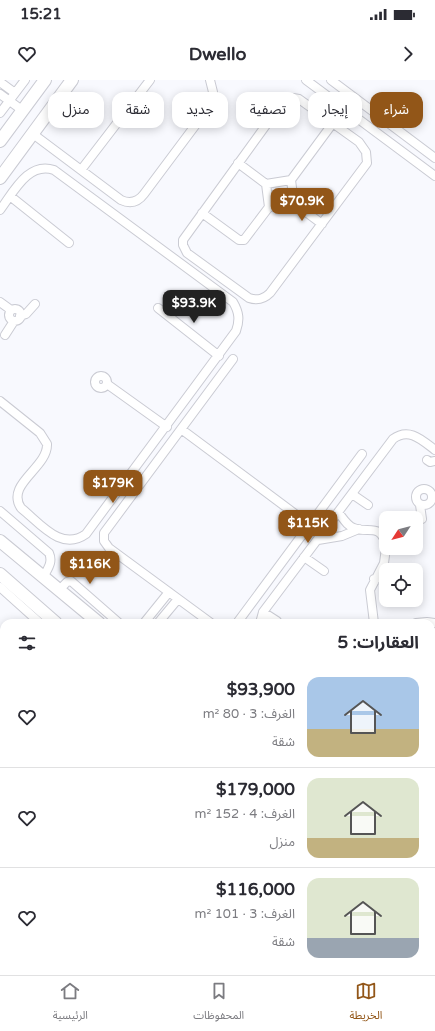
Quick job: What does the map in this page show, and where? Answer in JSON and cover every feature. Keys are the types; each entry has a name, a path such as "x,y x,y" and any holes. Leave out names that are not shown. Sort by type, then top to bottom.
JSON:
{"street":[{"path":"0,113 25,80"},
{"path":"0,141 45,80"},
{"path":"0,178 72,80"},
{"path":"81,170 150,80"},
{"path":"33,134 126,202 131,202 141,198 210,107 213,92 210,80"},
{"path":"306,80 322,92"},
{"path":"330,80 435,158"},
{"path":"0,82 15,93"},
{"path":"0,94 22,110"},
{"path":"308,105 299,99 287,99 282,103 185,236 183,245 184,249 250,298 255,300 266,297 270,293 367,163 367,157 363,146 340,128"},
{"path":"362,121 435,176"},
{"path":"322,224 294,203 291,180 329,128"},
{"path":"238,163 266,184 270,207"},
{"path":"0,210 32,170 43,167 54,170 232,302 238,313 238,325 218,356 167,427 86,534 76,540 59,539 21,508 18,503 18,490 45,456 47,444 40,433 0,401"},
{"path":"266,184 291,180"},
{"path":"10,196 69,242"},
{"path":"202,213 242,240 246,238 270,207 294,203"},
{"path":"0,302 11,310 19,311 17,318 5,335"},
{"path":"17,318 26,314 35,304"},
{"path":"158,308 218,356"},
{"path":"206,619 109,548 104,537 104,533 233,359"},
{"path":"106,384 167,427"},
{"path":"181,429 310,525"},
{"path":"261,619 263,612 396,436 406,434 415,436 435,450"},
{"path":"240,619 362,454"},
{"path":"420,505 426,505 433,499 431,493 426,490 419,491 416,498 420,505 421,511"},
{"path":"352,494 368,505"},
{"path":"0,511 49,553 51,558 50,564 44,576"},
{"path":"338,512 350,526 359,529"},
{"path":"318,540 342,536 359,529 367,528 379,533"},
{"path":"0,541 94,619"},
{"path":"373,619 369,593 374,579 384,563 385,555"},
{"path":"304,557 324,571"},
{"path":"0,574 51,619"},
{"path":"374,579 379,578"},
{"path":"59,590 67,582 71,581 114,619"},
{"path":"0,587 36,619"},
{"path":"147,619 169,592"},
{"path":"161,619 178,599"},
{"path":"263,612 274,619"}]}
